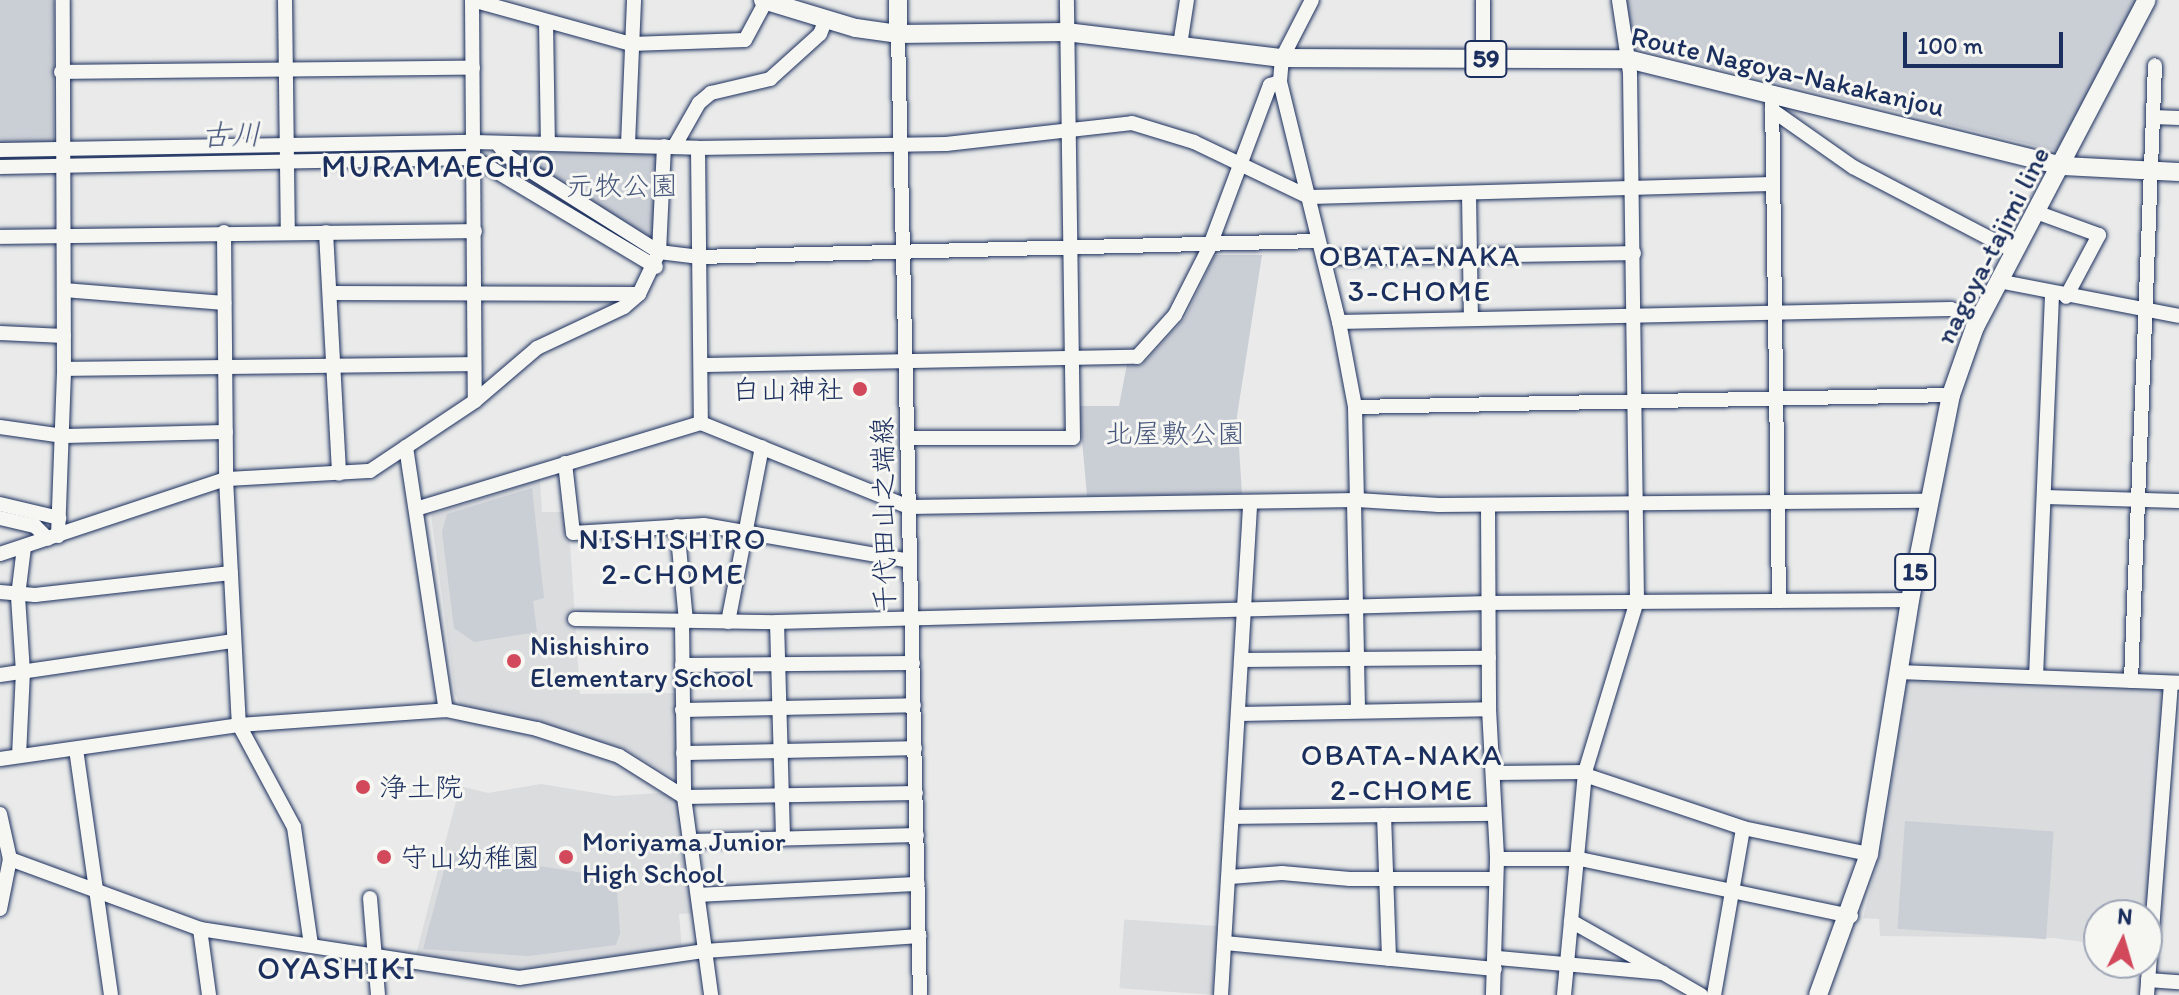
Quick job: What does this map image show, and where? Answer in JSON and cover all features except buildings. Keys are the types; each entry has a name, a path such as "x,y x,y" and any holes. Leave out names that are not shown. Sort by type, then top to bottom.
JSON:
{"main road":[{"name":"Route Nagoya-Nakakanjou","path":"764,0 802,6 826,19 898,34 1066,32 1282,58 1627,59 1772,102 2063,166 2179,172"},
{"path":"898,0 898,34"},
{"name":"nagoya-tajimi line","path":"1818,995 1851,916 1869,854 1910,600 1951,395 1979,319 2063,166 2147,0"}],"street":[{"path":"53,538 59,518 63,436 64,290 60,234 63,0"},
{"path":"285,0 284,153 288,232"},
{"path":"475,401 472,0 631,44 745,40 764,0"},
{"path":"628,144 634,0"},
{"path":"908,438 1073,438 1067,0"},
{"path":"1180,45 1187,0"},
{"path":"1312,0 1282,58 1280,82 1318,241 1326,258 1355,407 1354,608 1358,709"},
{"path":"1483,0 1483,59"},
{"path":"1564,995 1580,859 1585,774 1637,601 1634,253 1627,59 1619,0"},
{"path":"0,554 226,479 370,471 475,401 537,348 624,307 639,294 657,260 669,146 699,103 711,93 770,79 820,34 826,19"},
{"path":"546,21 548,143"},
{"name":"千代田山之端線","path":"898,34 920,995"},
{"path":"2131,681 2134,499 2155,65"},
{"path":"61,72 286,67 473,68"},
{"path":"701,365 1071,355 1137,357 1175,315 1209,248 1270,85 1280,82"},
{"path":"1772,102 1779,601"},
{"path":"1772,102 1853,167 2014,251"},
{"path":"2153,117 2179,118"},
{"path":"0,150 62,157 284,153 474,142 698,148 901,145 1132,123 1164,129 1309,197 1632,191 1773,184"},
{"path":"498,144 507,156 657,260"},
{"path":"698,148 701,423"},
{"path":"284,153 474,158 657,260 1069,246 1209,248 1318,241"},
{"path":"0,167 62,157"},
{"path":"1469,194 1471,319"},
{"path":"2036,212 2099,235 2059,296 2044,497 2036,677"},
{"path":"0,237 475,231"},
{"path":"224,232 226,479 239,725 289,811 311,945"},
{"path":"326,232 339,474"},
{"path":"1326,258 1634,253"},
{"path":"1998,281 2059,296 2179,316"},
{"path":"64,290 224,303"},
{"path":"330,293 639,294"},
{"path":"1339,322 1951,309 1979,319"},
{"path":"0,333 64,336"},
{"path":"64,369 474,364"},
{"path":"1355,407 1951,395"},
{"path":"419,508 701,423 909,507 1250,505 1355,500 1488,505 1928,501"},
{"path":"0,427 63,436 226,432"},
{"path":"406,447 419,508 446,710"},
{"path":"728,622 762,447"},
{"path":"565,463 573,533 677,526 744,533 910,561"},
{"path":"2044,497 2179,501"},
{"path":"0,504 59,518"},
{"path":"1221,995 1234,817 1250,505"},
{"path":"1488,505 1489,709 1495,773 1492,814 1497,859 1497,964 1493,995"},
{"path":"0,518 35,526 53,538"},
{"path":"677,526 684,622 684,797 711,995"},
{"path":"19,756 23,672 18,596 24,547"},
{"path":"0,592 18,596 231,573"},
{"path":"575,619 777,622 1489,603 1910,600"},
{"path":"777,622 783,836"},
{"path":"0,675 234,641"},
{"path":"1241,660 1489,658"},
{"path":"682,665 913,663"},
{"path":"1899,672 2175,683 2148,988 2179,982"},
{"path":"682,710 914,705"},
{"path":"1239,714 1358,709 1489,709"},
{"path":"0,759 239,725 446,710 537,729 619,756 684,797 916,793"},
{"path":"683,753 915,748"},
{"path":"76,749 111,995"},
{"path":"1495,773 1585,774 1743,828 1869,854"},
{"path":"0,814 6,850 0,909"},
{"path":"1234,817 1492,814"},
{"path":"1384,815 1389,879 1389,959"},
{"path":"1714,995 1743,828"},
{"path":"692,841 783,836 917,835"},
{"path":"6,850 96,891 200,929 519,978 705,951 919,936"},
{"path":"1497,859 1580,859 1851,916"},
{"path":"1230,877 1282,873 1389,879 1495,879"},
{"path":"699,895 918,884"},
{"path":"370,898 378,995"},
{"path":"1571,921 1701,995"},
{"path":"200,929 209,995"},
{"path":"1225,943 1389,959 1663,973"},
{"path":"519,978 520,995"}],"shaded area":[{"name":"Nishishiro Elementary School","path":"540,480 542,512 568,512 580,694 679,693 680,781 623,748 460,704 455,694 431,515"},
{"path":"1915,677 2162,689 2166,697 2148,899 2083,899 2083,942 2053,938 1880,936 1879,919 1863,918 1882,844 1907,681"},
{"name":"Moriyama Junior High School","path":"541,784 614,796 673,792 682,801 698,913 679,914 682,950 524,971 415,958 460,786 488,793"},
{"path":"1124,920 1217,926 1212,995 1119,988"}],"green space":[{"path":"0,0 54,0 54,146 0,146"},
{"path":"1623,0 2139,0 2061,152 1628,46"},
{"name":"元牧公園","path":"515,148 660,153 656,242 511,152"},
{"name":"北屋敷公園","path":"1215,255 1262,255 1237,416 1242,494 1087,496 1079,406 1119,406 1127,364 1142,365 1185,318"},
{"path":"532,488 544,598 533,601 537,632 474,642 454,628 442,532 447,514"},
{"path":"1905,821 2054,831 2046,939 1897,929"},
{"path":"449,852 616,878 620,933 616,945 528,956 423,949"}],"waterway":[{"name":"古川","path":"0,158 59,158"},
{"name":"古川","path":"496,159 625,238"}],"place":[{"name":"白山神社","path":"860,389"},
{"name":"Nishishiro Elementary School","path":"514,661"},
{"name":"浄土院","path":"363,787"},
{"name":"守山幼稚園","path":"384,857"},
{"name":"Moriyama Junior High School","path":"566,857"}],"district":[{"name":"MURAMAECHO","path":"439,166"},
{"name":"OBATA-NAKA 3-CHOME","path":"1420,273"},
{"name":"NISHISHIRO 2-CHOME","path":"673,556"},
{"name":"OBATA-NAKA 2-CHOME","path":"1402,772"},
{"name":"OYASHIKI","path":"337,968"}]}
